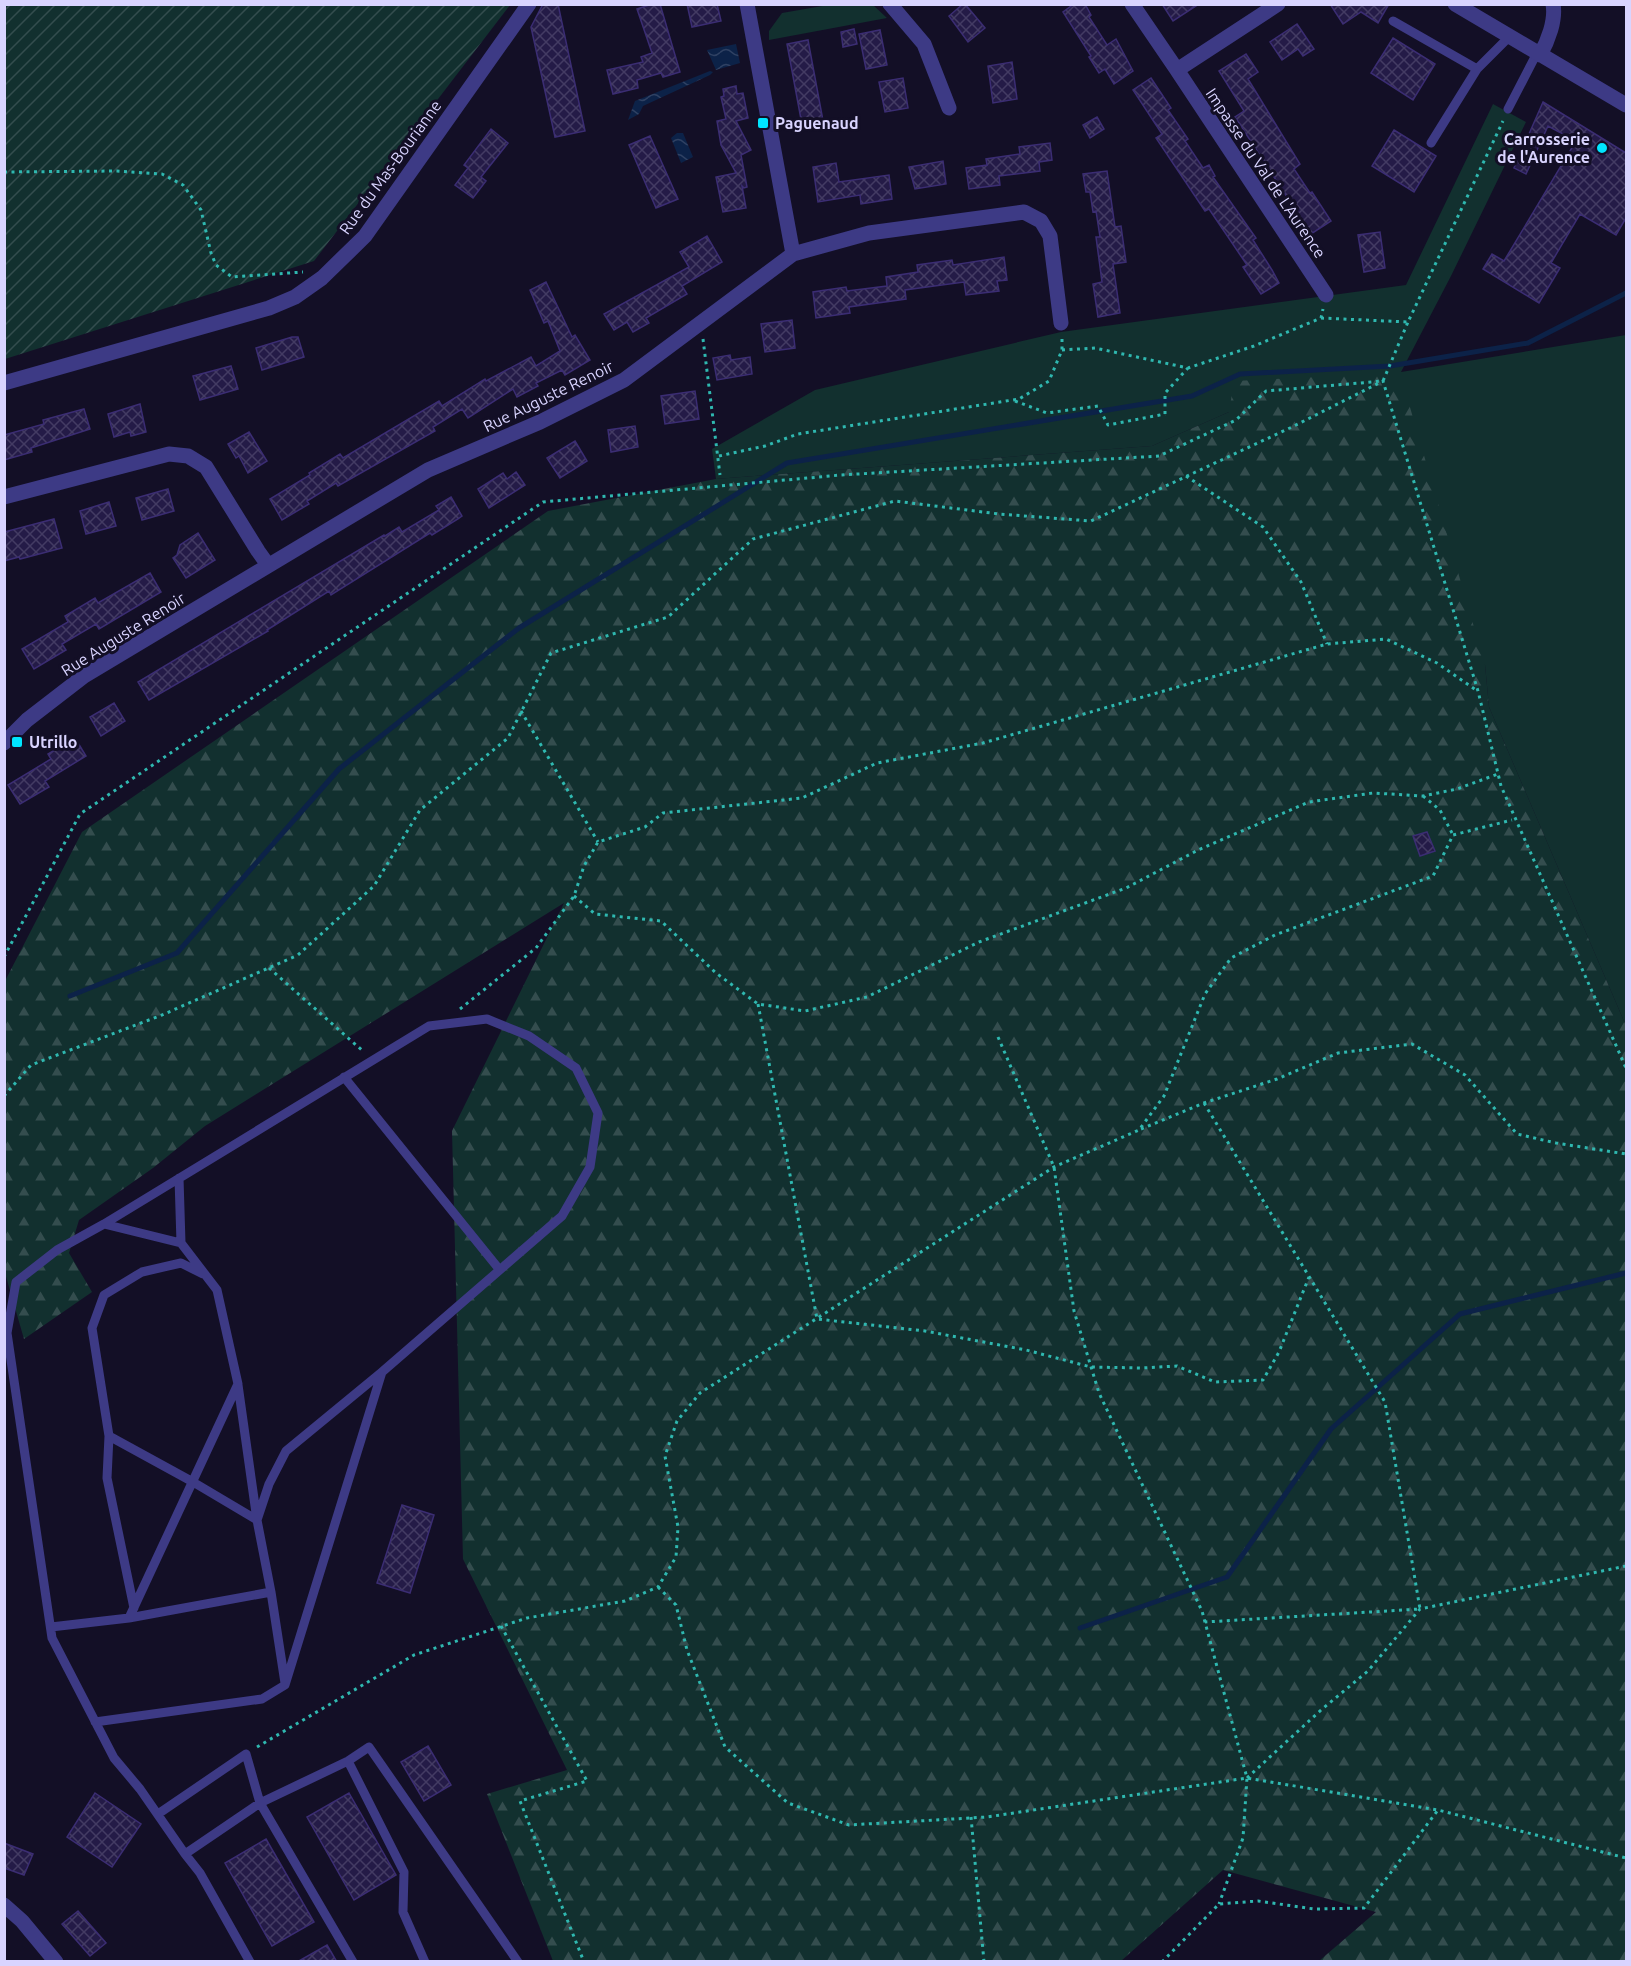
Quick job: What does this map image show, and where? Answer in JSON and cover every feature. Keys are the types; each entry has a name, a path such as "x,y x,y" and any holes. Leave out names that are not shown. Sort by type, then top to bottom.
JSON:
{"street":[{"name":"Rue du Mas-Bourianne","path":"4,383 269,308 295,297 322,278 365,237 529,4"},
{"path":"890,4 924,44 949,108"},
{"name":"Impasse du Val de L'Aurence","path":"1132,4 1326,295"},
{"path":"1177,70 1278,4"},
{"path":"1455,4 1626,105"},
{"path":"1538,54 1546,44 1554,12 1553,4"},
{"path":"752,5 793,254"},
{"name":"Rue Auguste Renoir","path":"4,743 27,720 84,676 428,471 540,422 624,380 793,254 869,233 1024,212 1041,221 1050,236 1061,322"},
{"path":"4,497 169,454 188,456 206,467 268,565"},
{"path":"4,1905 22,1921 56,1962"}],"lane":[{"path":"1393,21 1477,69"},
{"path":"1431,143 1477,69 1509,37"},
{"path":"1508,109 1538,54"},
{"path":"250,1962 200,1873 140,1789 114,1758 52,1638 7,1333 16,1282 57,1250 104,1224 429,1026 487,1019 529,1036 576,1068 598,1113 590,1167 562,1216 382,1372 286,1451 269,1484 257,1520"},
{"path":"344,1077 500,1269"},
{"path":"179,1178 181,1243 217,1290 238,1384 257,1520 285,1685"},
{"path":"104,1224 181,1243"},
{"path":"131,1613 107,1478 109,1436 92,1328 104,1295 142,1272 181,1263 205,1275"},
{"path":"95,1722 262,1699 285,1685 382,1372"},
{"path":"131,1613 238,1384"},
{"path":"109,1436 257,1520"},
{"path":"51,1627 271,1592"},
{"path":"185,1854 260,1803 348,1761 369,1747 518,1962"},
{"path":"158,1814 246,1754 260,1803 353,1962"},
{"path":"348,1761 404,1872 403,1912 425,1962"}],"path":[{"path":"1508,109 1408,322 1383,381 1478,691 1501,786 1626,1068"},
{"path":"4,172 117,171 162,174 183,185 201,210 216,265 232,277 300,271 322,278"},
{"path":"1321,318 1326,295"},
{"path":"1013,400 1047,413 1098,406 1108,425 1165,415 1165,393 1188,368 1254,346 1321,318 1408,322"},
{"path":"718,456 765,446 798,434 1019,399 1049,381 1062,350 1061,322"},
{"path":"700,323 720,475"},
{"path":"1062,350 1095,348 1188,368"},
{"path":"4,1096 31,1065 162,1015 298,955 374,886 420,810 508,738 550,653 668,616 753,539 895,501 999,514 1090,520 1383,381"},
{"path":"4,957 80,814 543,502 841,475 1159,456 1236,420 1266,391 1383,381"},
{"path":"1186,476 1263,527 1301,582 1327,644"},
{"path":"440,1024 536,948 574,896 584,866 598,842 645,827 663,813 802,798 877,763 983,742 1327,644 1386,639 1437,663 1478,691"},
{"path":"521,711 598,842"},
{"path":"574,896 595,914 661,921 716,973 758,1004 806,1011 867,997 979,942 1126,888 1198,850 1310,802 1373,793 1423,796 1457,789 1498,774"},
{"path":"1423,796 1440,810 1453,835"},
{"path":"1140,1130 1164,1095 1205,994 1231,958 1275,935 1433,876 1453,835 1512,820"},
{"path":"269,968 373,1059"},
{"path":"758,1004 817,1318"},
{"path":"998,1037 1053,1167 1074,1311 1100,1394 1197,1600 1247,1778 1243,1838 1219,1904 1162,1962"},
{"path":"246,1754 414,1654 527,1618 625,1601 658,1587 676,1557 678,1527 665,1456 676,1421 700,1393 1053,1167 1204,1103 1277,1079 1338,1053 1412,1044 1465,1075 1517,1134 1556,1143 1626,1154"},
{"path":"1204,1103 1385,1402 1420,1609 1368,1671 1321,1710 1247,1778"},
{"path":"817,1318 936,1333 1026,1350 1091,1367 1177,1366 1215,1382 1263,1380 1279,1352 1309,1277"},
{"path":"1205,1622 1420,1609 1626,1566"},
{"path":"658,1587 676,1605 687,1650 725,1747 788,1803 849,1824 987,1817 1247,1778 1438,1810 1626,1858"},
{"path":"501,1626 587,1781 520,1801 584,1962"},
{"path":"1219,1904 1258,1901 1314,1908 1364,1908 1438,1810"},
{"path":"971,1817 984,1962"}],"green space":[{"path":"5,4 510,5 314,261 5,359"},
{"path":"828,5 873,5 887,18 769,40 769,31 782,13"},
{"path":"1493,104 1526,122 1401,372 1626,335 1626,1026 1489,707 1485,665 1229,412 1152,446 716,479 712,449 815,390 1061,332 1406,285"},
{"path":"1400,373 1485,665 1489,707 1626,1026 1626,1961 1319,1961 1376,1912 1223,1870 1121,1961 553,1961 487,1794 567,1770 463,1559 452,1131 564,903 205,1126 153,1168 79,1220 69,1253 92,1292 24,1339 5,1273 5,981 82,832 548,511 716,479 1152,446 1229,412 1234,381"}],"water":[{"path":"736,44 740,63 716,70 707,50"},
{"path":"710,71 713,72 710,75 643,106 639,114 628,120 635,101"},
{"path":"677,133 683,133 693,157 681,163 671,138"}],"building":[{"path":"543,4 558,4 585,131 555,137 531,27"},
{"path":"660,4 680,72 663,77 661,73 637,80 638,88 613,94 607,70 643,62 641,57 652,53 637,9"},
{"path":"687,4 717,4 721,21 692,27"},
{"path":"963,4 985,28 968,42 949,16"},
{"path":"1074,4 1085,4 1091,15 1089,17 1107,45 1116,39 1133,71 1114,84 1105,69 1099,73 1063,12"},
{"path":"1162,4 1199,4 1173,21"},
{"path":"1330,4 1389,4 1378,23 1361,12 1343,24"},
{"path":"1297,24 1314,49 1303,56 1298,49 1282,60 1270,42"},
{"path":"854,29 857,44 843,47 841,32"},
{"path":"880,30 887,65 866,69 859,34"},
{"path":"1393,38 1435,64 1413,100 1371,73"},
{"path":"808,40 824,126 803,130 787,44"},
{"path":"1246,54 1258,72 1248,79 1300,164 1294,169 1331,221 1311,234 1235,117 1244,111 1219,71"},
{"path":"1012,62 1017,99 993,103 988,66"},
{"path":"903,78 908,108 885,112 879,82"},
{"path":"1151,78 1171,108 1168,110 1188,139 1185,141 1203,168 1209,165 1215,176 1213,177 1256,238 1253,240 1279,283 1261,294 1243,267 1247,265 1209,209 1205,211 1156,138 1162,134 1133,90"},
{"path":"736,86 737,94 743,93 748,118 736,121 751,150 741,155 747,187 742,186 746,208 723,212 716,177 736,173 721,145 717,121 726,119 721,97 724,96 723,89"},
{"path":"1543,102 1626,153 1626,218 1616,235 1580,214 1551,263 1560,268 1539,303 1483,269 1492,254 1504,261 1576,141 1548,126 1526,174 1514,168"},
{"path":"1097,117 1104,129 1090,138 1083,125"},
{"path":"491,129 508,143 481,177 486,181 473,198 455,185 468,168 464,165"},
{"path":"1394,130 1436,156 1414,192 1372,166"},
{"path":"650,136 678,199 656,208 629,145"},
{"path":"1050,143 1052,160 1039,162 1040,171 999,176 1000,185 969,189 966,168 987,165 986,159 1020,154 1019,147"},
{"path":"943,161 946,184 915,189 909,167"},
{"path":"836,163 839,182 889,175 892,199 861,204 860,195 818,202 813,167"},
{"path":"1107,171 1115,227 1121,226 1126,262 1113,264 1120,313 1098,317 1093,284 1102,282 1096,237 1100,237 1096,211 1093,212 1090,192 1086,192 1083,174"},
{"path":"1380,232 1385,268 1364,272 1358,235"},
{"path":"707,236 722,262 682,286 687,294 646,318 649,323 633,332 627,322 614,330 604,314 689,267 680,252"},
{"path":"1004,257 1007,280 997,281 999,291 966,295 964,282 905,290 906,299 849,307 850,313 816,318 813,292 846,287 847,291 887,286 886,277 918,272 917,265 952,260 953,265"},
{"path":"546,282 572,337 575,335 590,360 565,375 562,370 536,383 538,386 517,397 513,389 468,418 462,409 433,427 435,431 338,486 336,483 307,501 309,504 282,520 270,499 340,454 343,458 439,401 442,406 485,379 486,381 531,357 536,366 560,351 548,321 544,323 530,290"},
{"path":"792,320 795,348 765,352 761,324"},
{"path":"298,337 304,357 262,370 256,348"},
{"path":"730,355 731,360 750,357 752,374 717,380 713,358"},
{"path":"231,366 238,389 200,400 193,376"},
{"path":"695,391 699,419 665,424 661,396"},
{"path":"140,404 146,432 131,436 130,432 114,437 108,414"},
{"path":"84,409 90,429 31,448 32,452 4,460 4,435 44,424 43,420"},
{"path":"635,426 638,447 611,452 608,430"},
{"path":"249,432 267,461 248,473 239,456 236,458 228,444"},
{"path":"575,441 587,461 560,478 547,458"},
{"path":"516,472 525,485 489,508 478,489 503,473 507,479"},
{"path":"168,489 174,511 142,520 136,498"},
{"path":"451,497 462,516 458,519 432,535 430,533 331,595 329,591 268,631 149,700 138,682 384,535 399,527 402,532 439,510 436,506"},
{"path":"109,502 116,526 86,534 80,511"},
{"path":"54,519 62,548 4,561 4,532"},
{"path":"198,533 215,560 186,578 173,558 177,555 180,545"},
{"path":"150,573 161,592 99,629 96,624 62,644 66,650 34,669 22,649 68,622 65,616 95,598 98,603"},
{"path":"114,703 125,721 101,736 90,717"},
{"path":"75,738 86,756 45,781 49,787 20,804 8,785 51,759 48,754"},
{"path":"1427,832 1435,851 1420,856 1413,836"},
{"path":"402,1505 434,1515 410,1593 377,1583"},
{"path":"428,1746 451,1785 424,1801 401,1762"},
{"path":"95,1793 141,1824 112,1867 67,1837"},
{"path":"349,1793 396,1875 354,1900 307,1817"},
{"path":"266,1839 314,1922 272,1946 225,1863"},
{"path":"4,1843 33,1854 24,1875 4,1868"},
{"path":"78,1911 106,1943 90,1956 62,1924"},
{"path":"327,1945 337,1962 297,1962"}],"waterway":[{"path":"70,996 177,953 339,769 519,628 787,463 1192,396 1240,374 1390,366 1528,343 1626,293"},
{"path":"1080,1628 1227,1577 1331,1429 1460,1314 1626,1273"}],"place":[{"name":"Paguenaud","path":"763,123"},
{"name":"Carrosserie de l'Aurence","path":"1602,148"},
{"name":"Utrillo","path":"17,742"}]}
